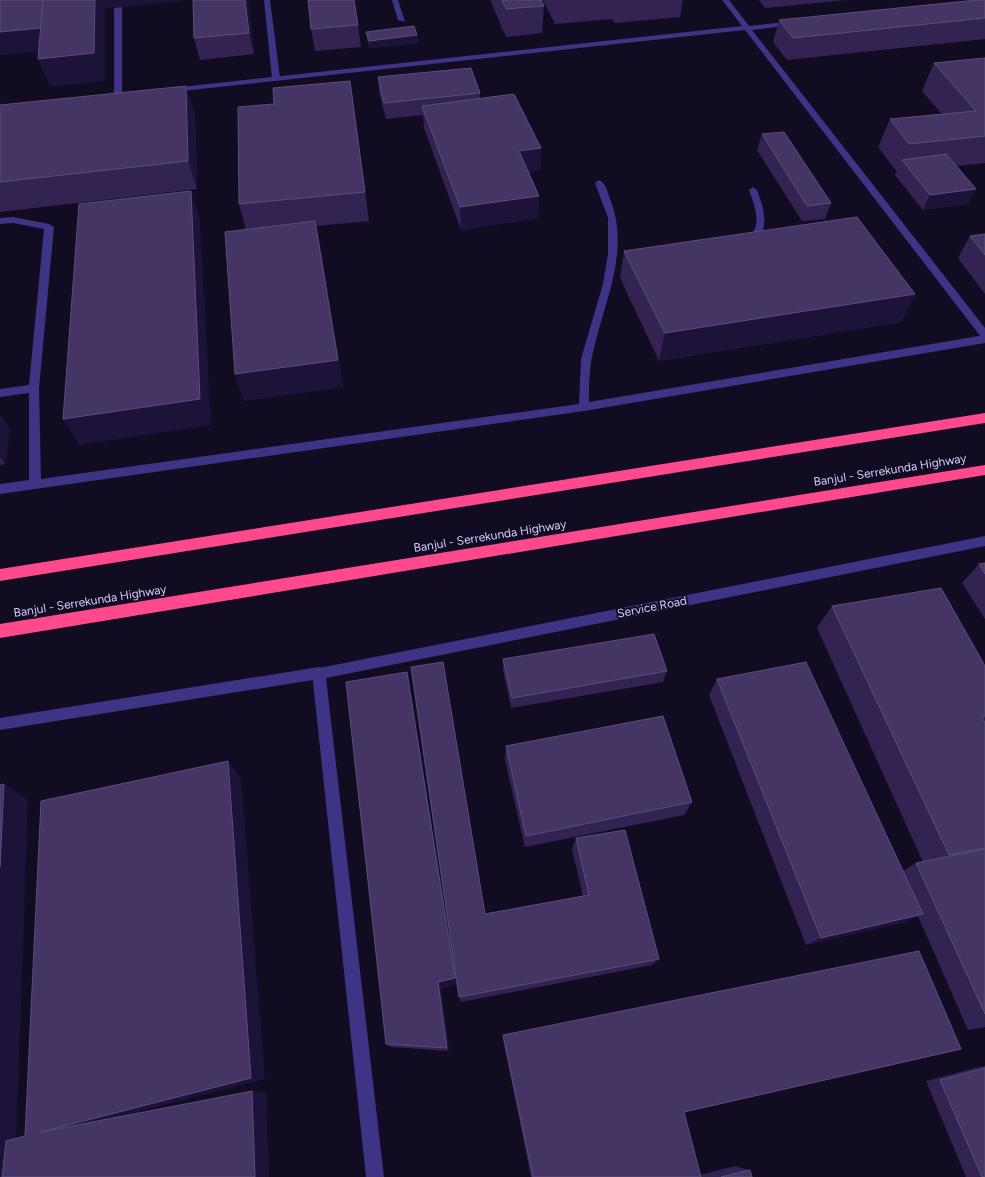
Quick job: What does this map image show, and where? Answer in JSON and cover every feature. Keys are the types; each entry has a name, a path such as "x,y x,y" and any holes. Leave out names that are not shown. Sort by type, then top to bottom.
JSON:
{"highway":[{"path":"0,575 985,418"},
{"name":"Banjul - Serrekunda Highway","path":"0,631 985,470"}],"street":[{"path":"267,0 276,78"},
{"path":"395,0 402,20"},
{"path":"725,0 985,335"},
{"path":"118,5 118,96"},
{"path":"168,90 806,22"},
{"path":"108,96 128,94"},
{"path":"584,407 583,380 590,345 617,264 613,222 599,183"},
{"path":"735,245 750,240 758,232 761,221 760,209 752,190"},
{"path":"0,222 13,220 49,227 34,388 35,483"},
{"path":"0,489 584,407 985,339"},
{"path":"0,393 34,388"},
{"name":"Service Road","path":"0,724 319,673 985,541"},
{"path":"319,673 375,1177"}],"building":[{"path":"0,0 43,0 41,28 0,32"},
{"path":"43,0 95,0 94,53 38,59"},
{"path":"193,0 245,0 249,33 194,38"},
{"path":"308,0 354,0 358,25 311,29"},
{"path":"502,0 541,0 544,6 506,9"},
{"path":"985,0 985,18 793,38 779,20"},
{"path":"414,26 417,35 369,41 366,32"},
{"path":"985,58 985,136 909,144 890,119 976,111 934,63"},
{"path":"471,68 480,93 384,103 378,77"},
{"path":"350,81 365,192 239,204 238,107 274,104 273,88"},
{"path":"186,86 188,161 0,182 0,105"},
{"path":"514,94 541,148 519,151 539,196 460,207 422,106"},
{"path":"784,132 831,203 807,206 762,134"},
{"path":"946,154 976,189 930,195 902,160"},
{"path":"191,191 200,399 63,419 79,204"},
{"path":"857,217 915,294 665,333 624,251"},
{"path":"315,221 338,360 235,374 225,232"},
{"path":"985,234 985,255 970,236"},
{"path":"985,563 985,574 979,564"},
{"path":"941,588 985,666 985,716 982,717 985,723 985,848 949,855 832,606"},
{"path":"654,634 667,671 512,698 503,659"},
{"path":"443,662 485,914 589,895 576,838 625,830 659,959 459,997 411,667"},
{"path":"806,662 923,914 821,938 717,679"},
{"path":"407,672 455,978 438,982 447,1048 386,1044 346,682"},
{"path":"663,716 692,802 526,836 506,746"},
{"path":"228,761 251,1078 41,1132 252,1091 255,1177 2,1177 6,1141 25,1136 41,801"},
{"path":"4,784 0,867 0,785"},
{"path":"985,849 985,1014 916,863"},
{"path":"919,951 961,1049 684,1112 701,1177 533,1177 503,1035"},
{"path":"985,1068 985,1177 982,1177 940,1080"},
{"path":"750,1170 752,1177 721,1177"}]}
